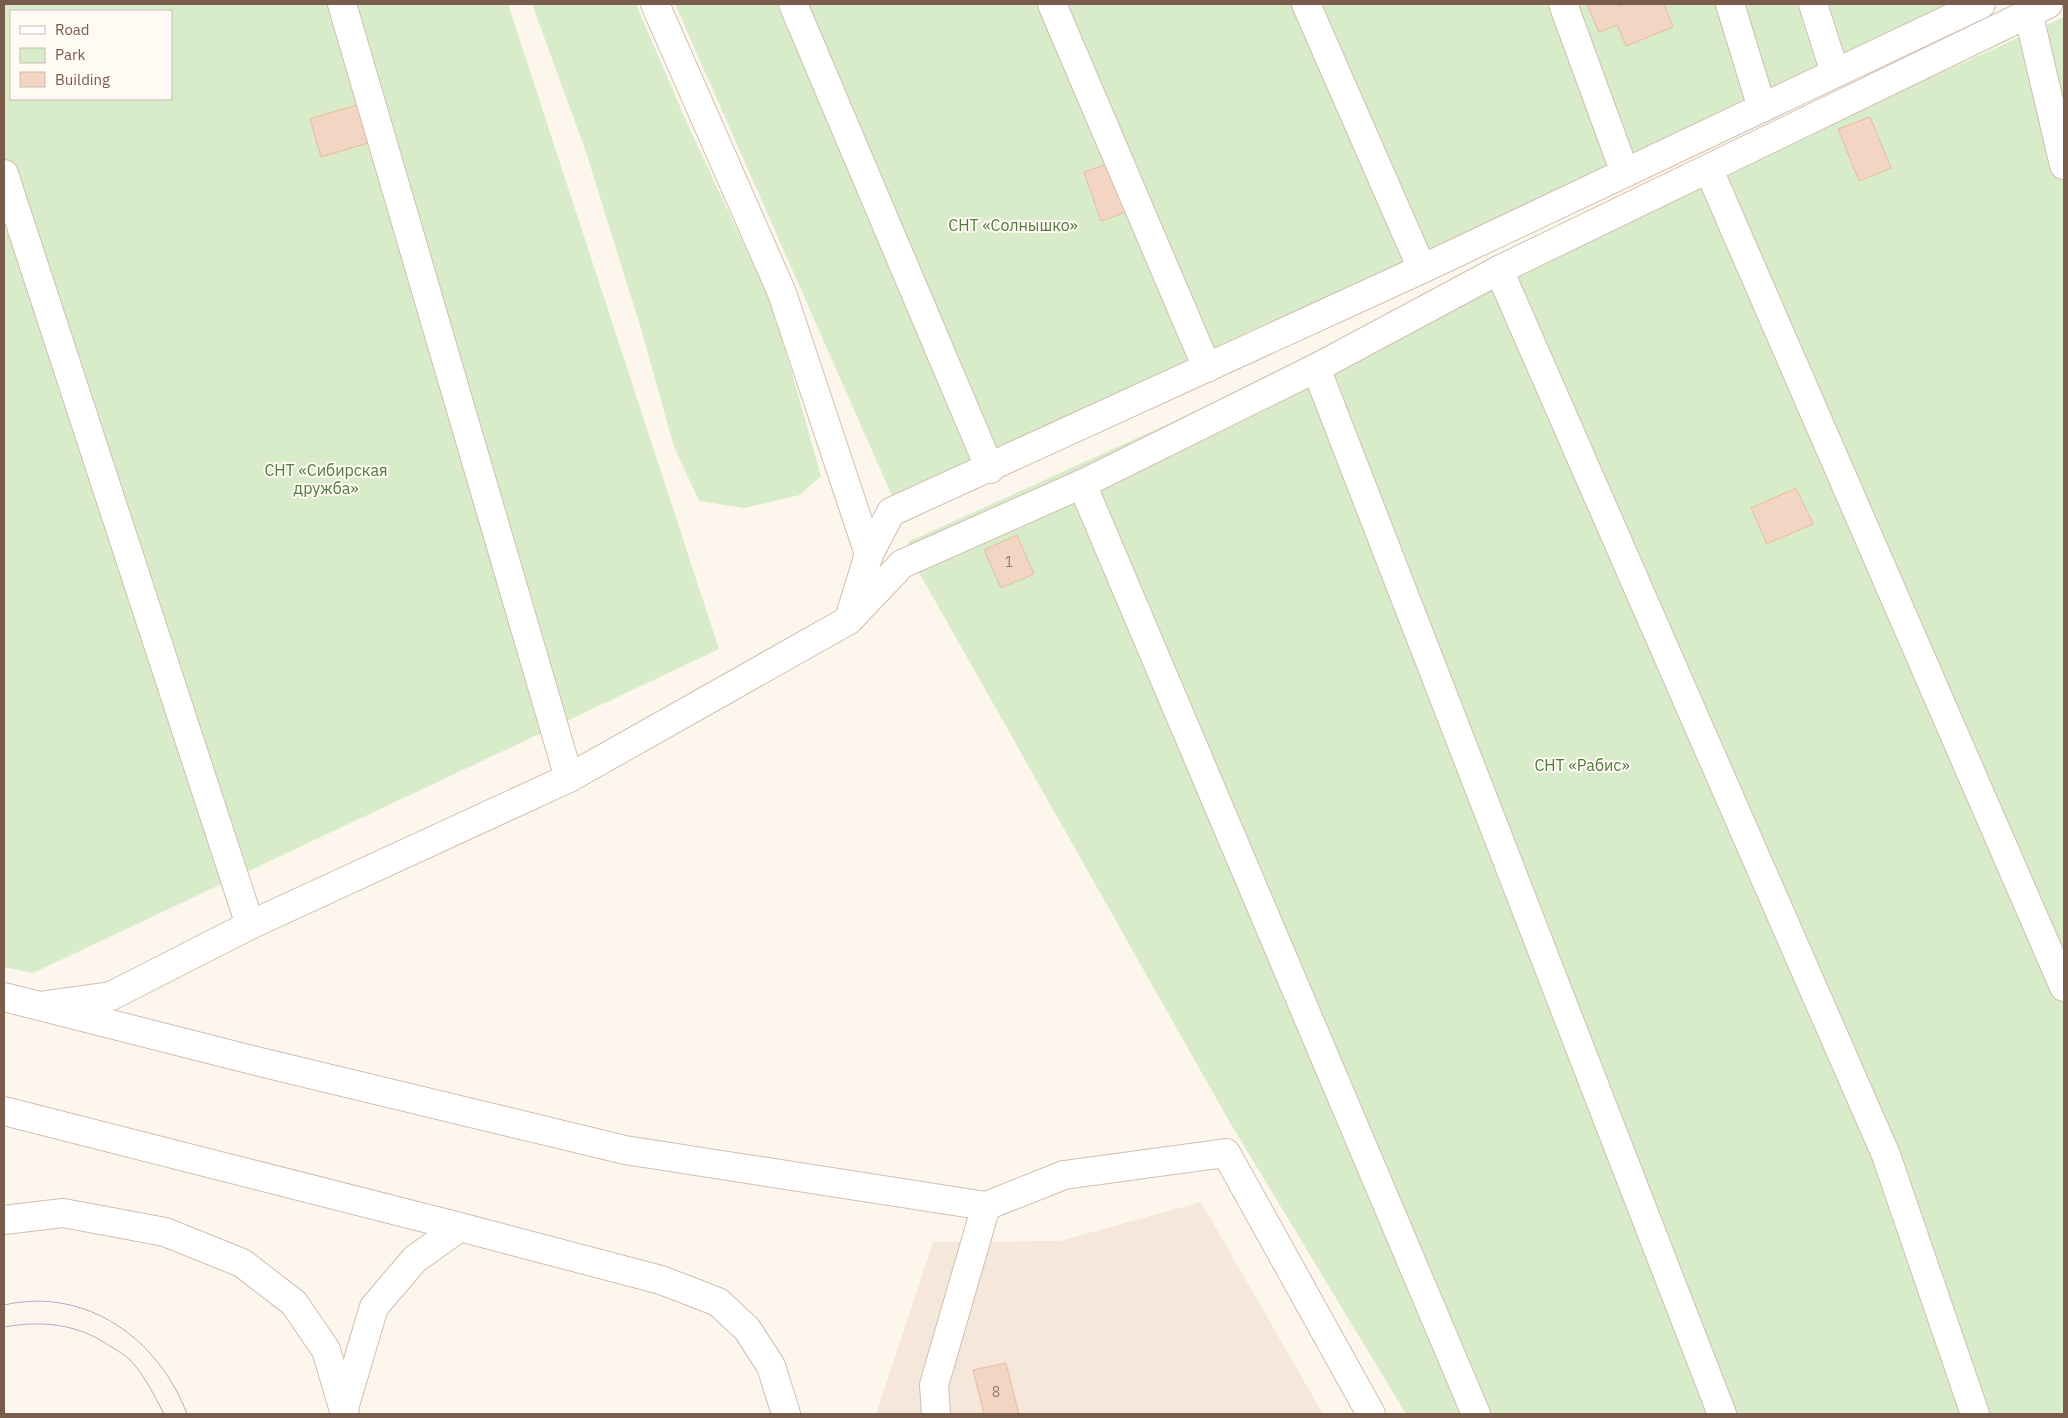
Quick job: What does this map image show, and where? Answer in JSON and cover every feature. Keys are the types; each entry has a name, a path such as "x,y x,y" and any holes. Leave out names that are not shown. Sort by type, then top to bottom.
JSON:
{"street":[{"path":"342,4 569,778"},
{"path":"655,4 782,293 869,554"},
{"path":"793,4 990,469"},
{"path":"1052,4 1207,368"},
{"path":"1306,4 1422,269"},
{"path":"1563,4 1625,173"},
{"path":"1730,4 1762,108"},
{"path":"1813,4 1835,73"},
{"path":"849,620 869,554 891,512 990,469 1422,269 1981,4"},
{"path":"39,1006 111,996 250,925 569,778 849,620 902,564 1082,484 1316,368 1499,270 1709,170 2038,8 2064,165"},
{"path":"1709,170 2064,987"},
{"path":"4,174 250,925"},
{"path":"1499,270 1886,1155 1975,1414"},
{"path":"1316,368 1722,1414"},
{"path":"1082,484 1476,1414"},
{"path":"4,998 625,1150 986,1206 1064,1175 1226,1153 1371,1414"},
{"path":"4,1111 661,1280 718,1302 747,1328 771,1366 786,1414"},
{"path":"936,1414 934,1386 986,1206"},
{"path":"4,1220 63,1213 165,1232 242,1263 294,1303 326,1350 345,1411"},
{"path":"345,1411 374,1307 415,1259 460,1227"}],"shaded area":[{"path":"1201,1202 1323,1414 876,1414 933,1242 1060,1241"}],"green space":[{"name":"СНТ «Сибирская дружба»","path":"4,4 508,4 719,649 33,973 4,967"},
{"path":"532,4 636,4 687,123 774,309 821,476 800,495 744,508 699,501 674,447 642,332 586,152"},
{"name":"СНТ «Солнышко»","path":"675,4 1969,4 904,523"},
{"name":"СНТ «Рабис»","path":"2064,17 2064,1414 1406,1414 1229,1121 912,560 908,542"}],"building":[{"path":"1587,4 1617,4 1618,6 1623,4 1664,4 1673,27 1626,46 1617,25 1599,32"},
{"path":"360,104 371,142 321,157 310,119"},
{"path":"1870,117 1891,168 1859,181 1838,129"},
{"path":"1114,162 1132,210 1101,221 1084,172"},
{"path":"1796,488 1813,524 1767,544 1751,508"},
{"path":"1017,535 1034,574 1001,588 984,550"},
{"path":"1006,1363 1019,1414 984,1414 973,1370"}],"tram line":[{"path":"4,1305 34,1301 63,1303 91,1311 116,1324 138,1342 158,1363 174,1387 187,1414"},
{"path":"4,1327 47,1324 74,1329 100,1340 126,1356 134,1365 164,1414"}]}
